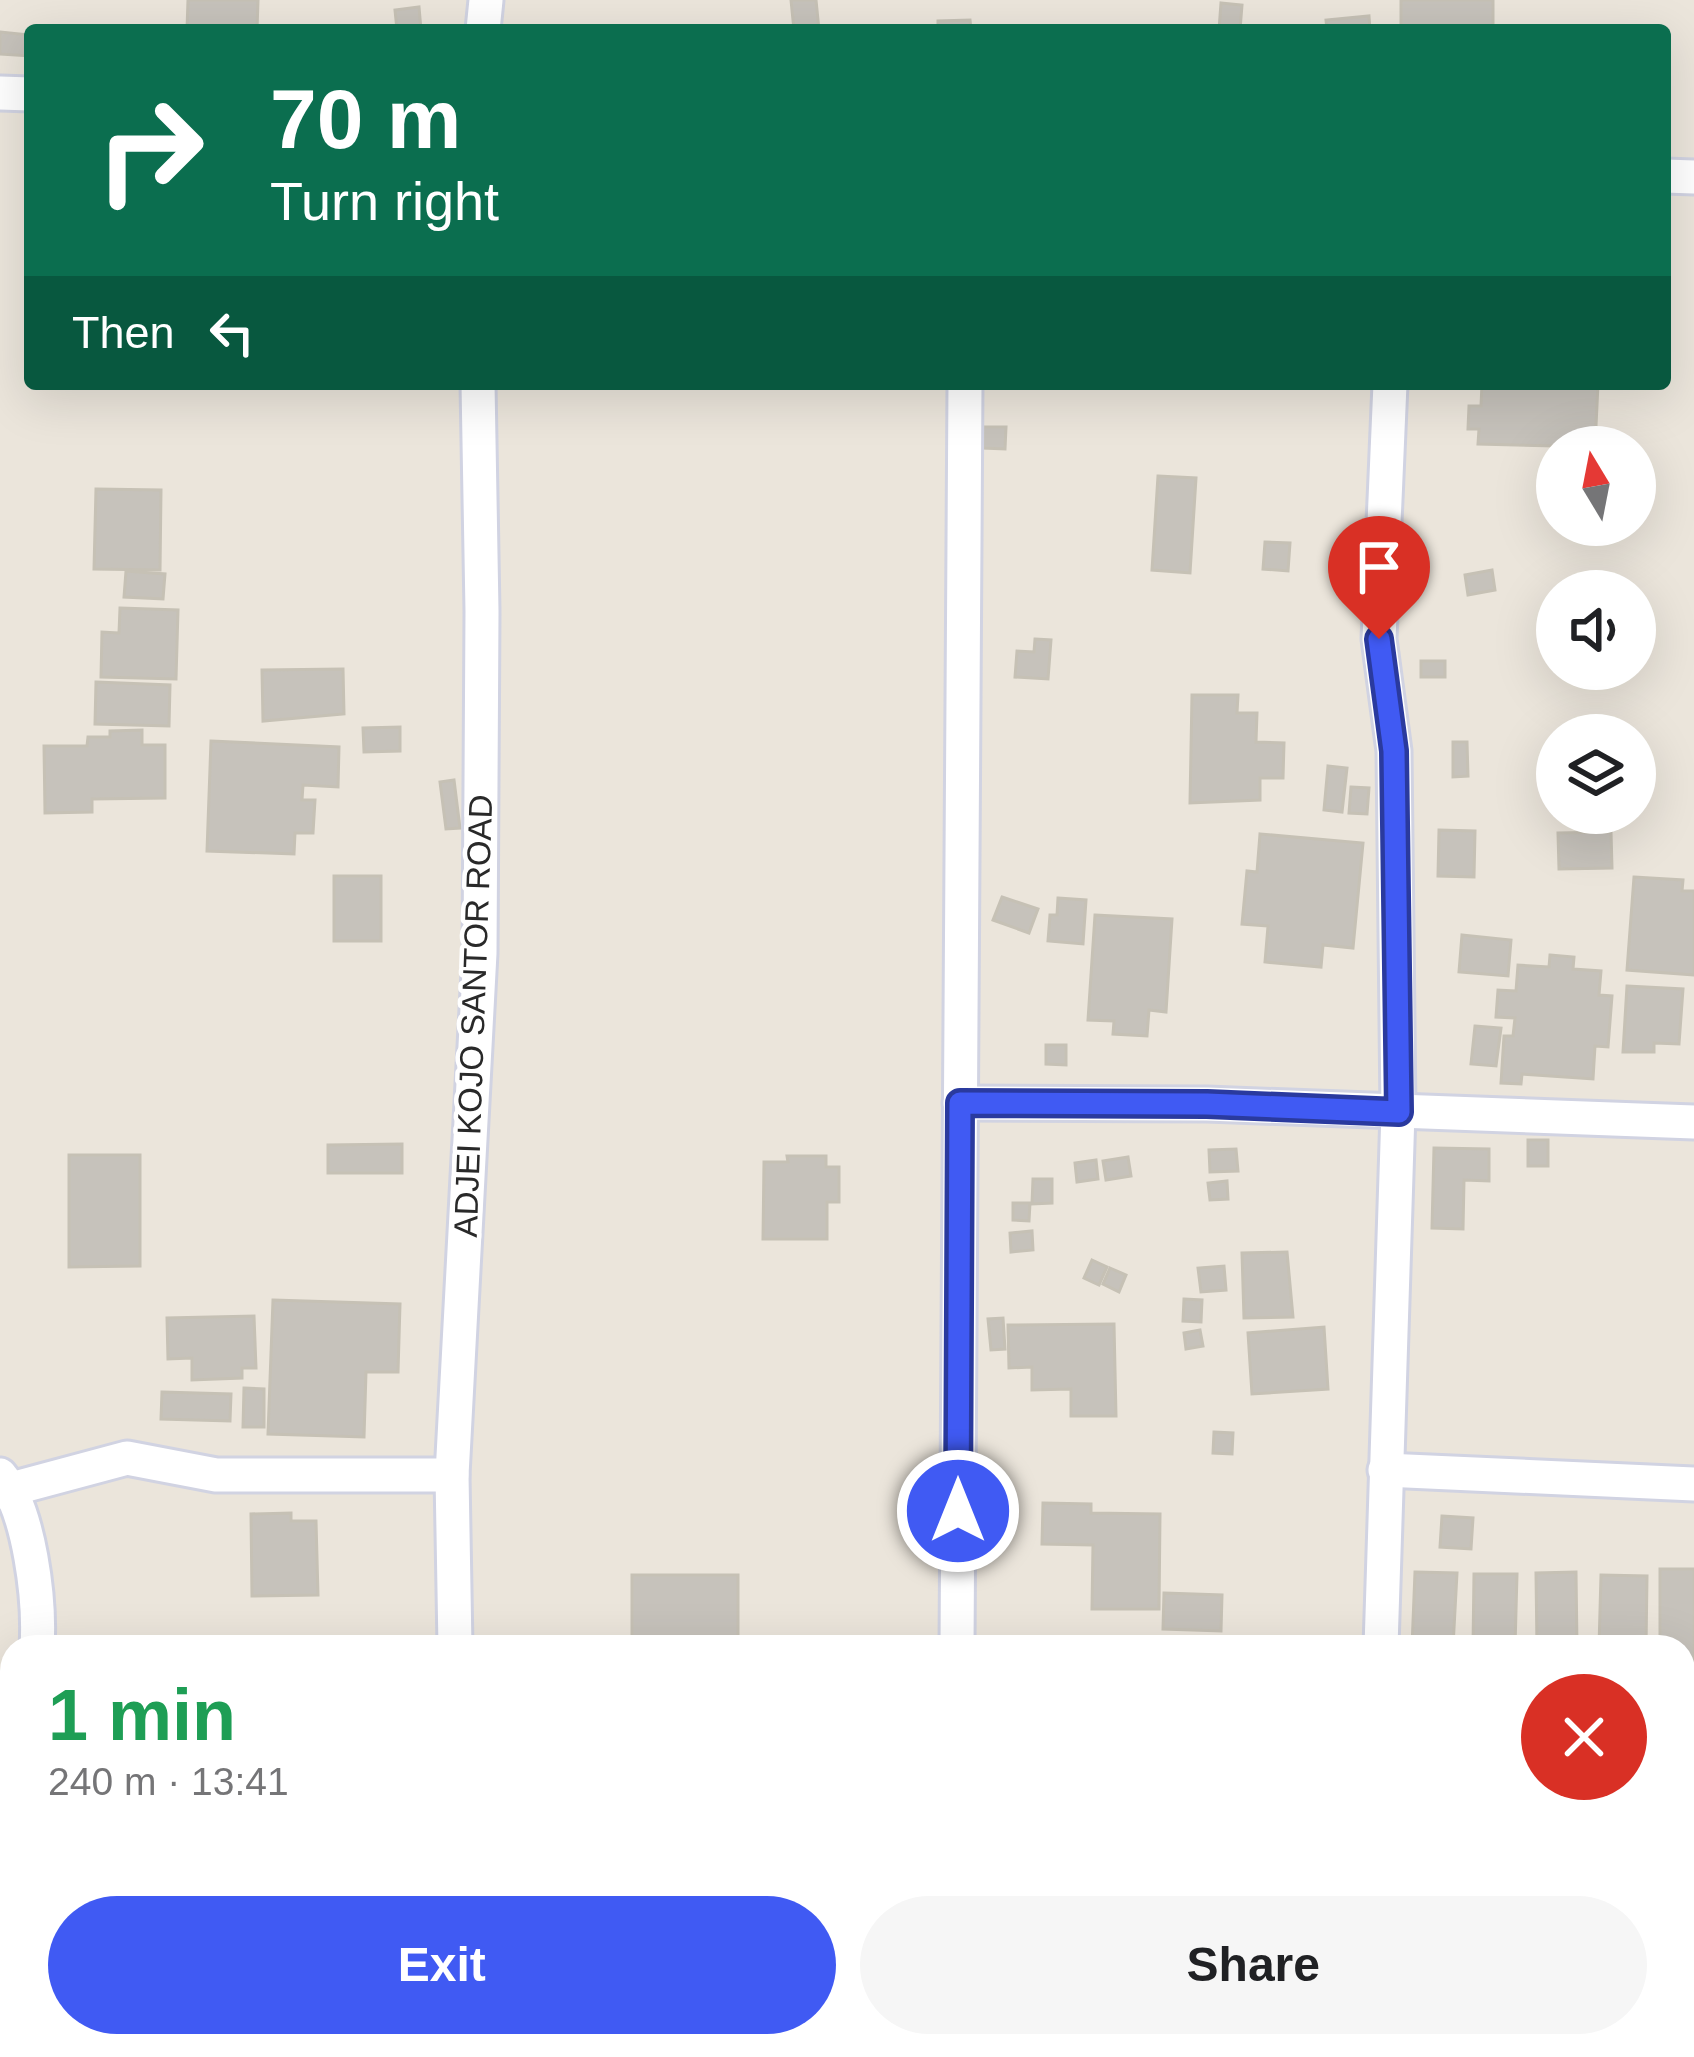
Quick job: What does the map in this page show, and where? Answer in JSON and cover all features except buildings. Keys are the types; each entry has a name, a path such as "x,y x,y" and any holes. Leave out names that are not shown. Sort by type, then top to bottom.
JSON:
{"street":[{"name":"ADJEI KOJO SANTOR ROAD","path":"455,1635 452,1475 481,953 478,390"},
{"path":"956,1635 965,390"},
{"path":"1381,1635 1399,1112 1394,751 1379,639 1390,390"},
{"path":"960,1103 1207,1104 1694,1122"},
{"path":"38,1635 35,1570 4,1485 127,1459 216,1474 452,1475"},
{"path":"1385,1470 1694,1484"}],"route":[{"path":"958,1511 960,1103 1207,1104 1399,1112 1394,751 1379,639"}]}
